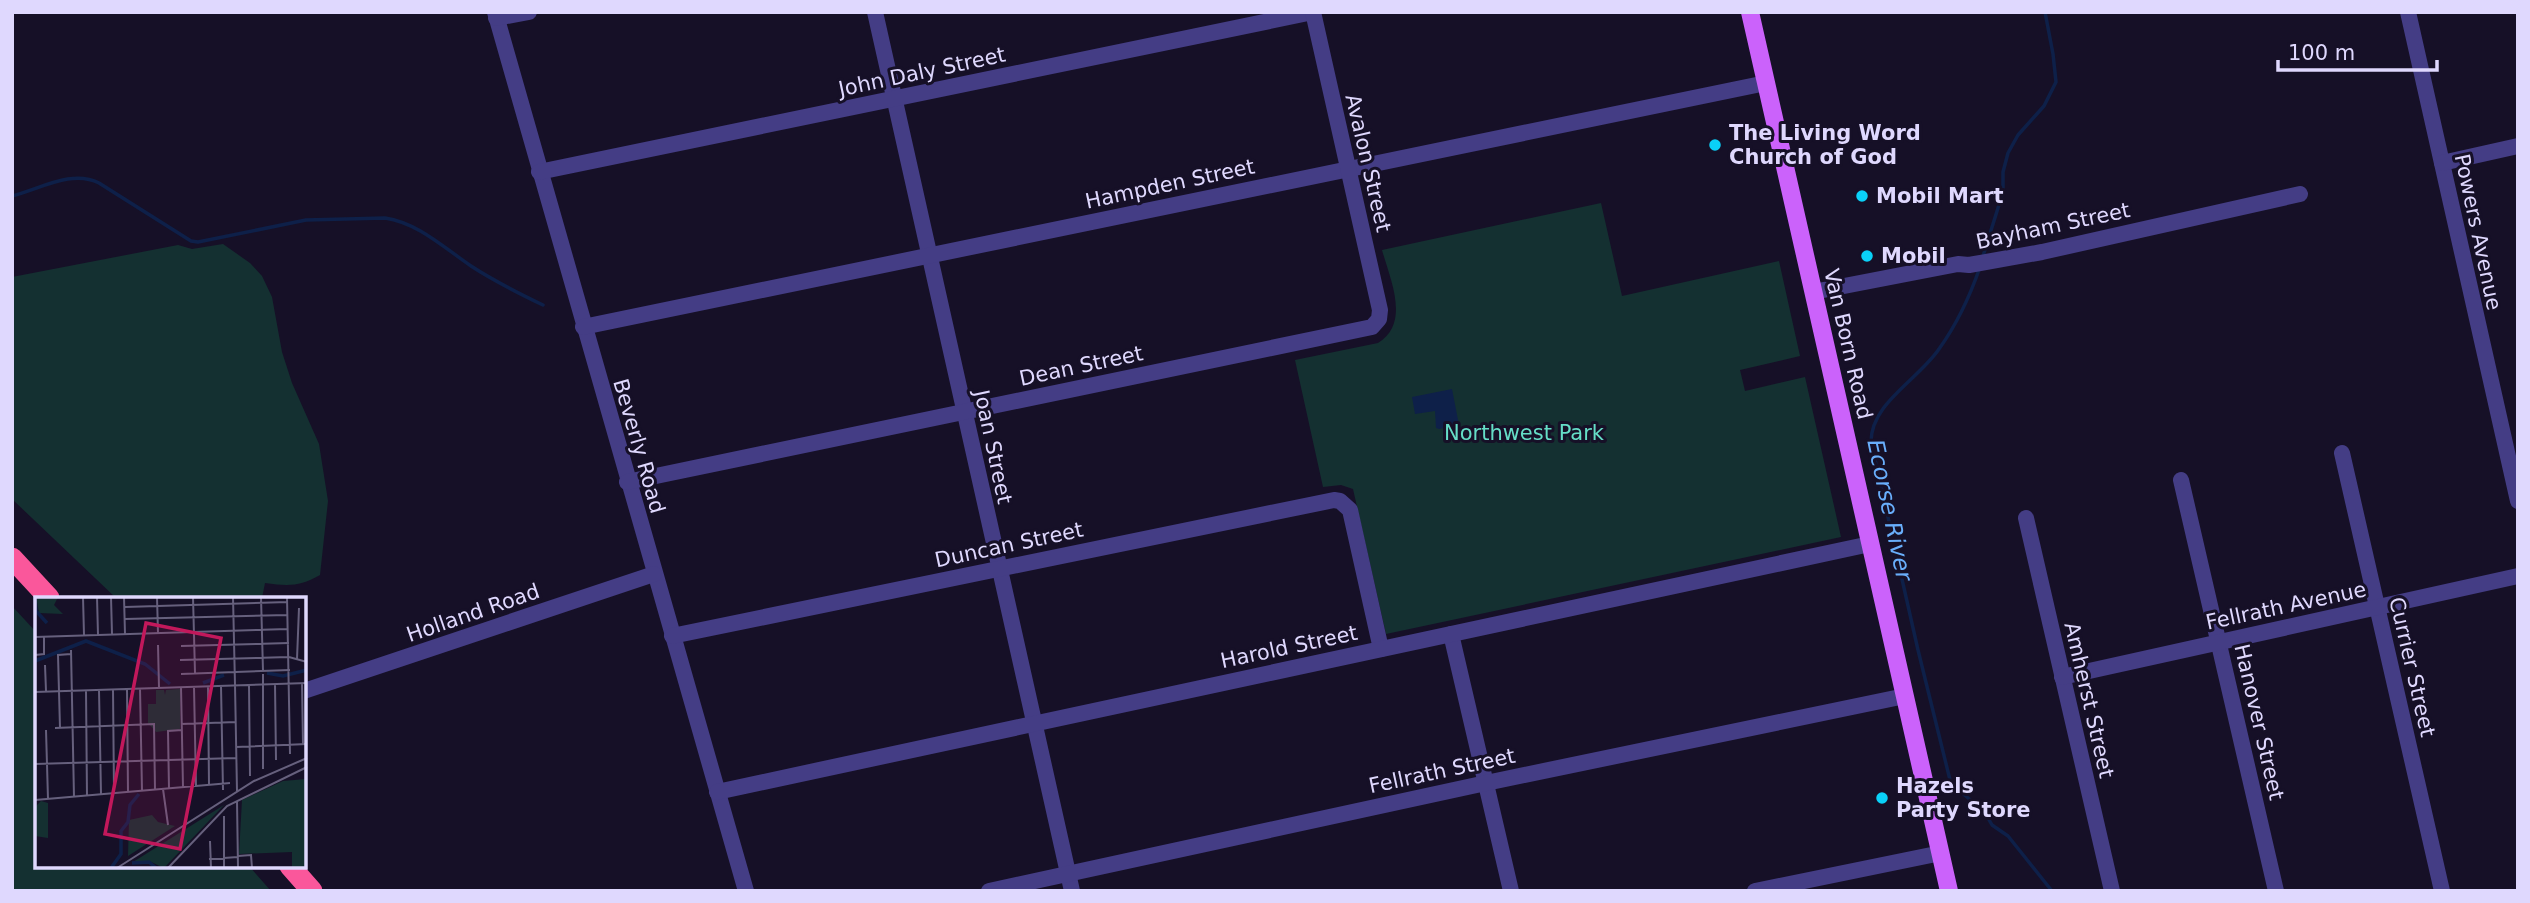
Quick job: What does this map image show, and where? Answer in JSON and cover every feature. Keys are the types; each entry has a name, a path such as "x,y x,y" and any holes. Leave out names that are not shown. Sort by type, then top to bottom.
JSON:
{"highway":[{"path":"12,558 48,597"},
{"path":"292,868 312,891"}],"main road":[{"name":"Van Born Road","path":"1750,12 1949,891"}],"street":[{"path":"495,15 529,12"},
{"name":"Joan Street","path":"875,12 1072,891"},
{"name":"John Daly Street","path":"539,172 1313,12"},
{"name":"Avalon Street","path":"1313,12 1380,310 1377,322"},
{"name":"Powers Avenue","path":"2409,12 2518,501"},
{"name":"Beverly Road","path":"495,15 746,891"},
{"name":"Hampden Street","path":"583,327 1766,83"},
{"path":"2442,163 2518,146"},
{"name":"Bayham Street","path":"1813,292 1958,264 1969,265 1996,258 2042,252 2300,194"},
{"name":"Dean Street","path":"628,482 1345,334 1372,327 1377,322"},
{"name":"Currier Street","path":"2342,453 2442,891"},
{"name":"Hanover Street","path":"2181,480 2276,891"},
{"name":"Duncan Street","path":"672,636 1340,500 1350,510 1381,649"},
{"name":"Amherst Street","path":"2026,518 2112,891"},
{"name":"Harold Street","path":"717,792 1870,544"},
{"name":"Holland Road","path":"306,690 654,574"},
{"name":"Fellrath Avenue","path":"2062,677 2518,576"},
{"path":"1451,634 1511,891"},
{"name":"Fellrath Street","path":"989,891 1486,783 1905,696"},
{"path":"1755,891 1941,853"}],"green space":[{"name":"Northwest Park","path":"1601,203 1622,296 1779,261 1800,356 1740,370 1745,391 1805,377 1841,537 1386,634 1353,489 1341,485 1323,487 1295,360 1378,343 1388,334 1394,324 1396,312 1393,287 1382,250"},
{"path":"223,244 250,263 262,276 272,297 282,352 292,383 319,444 328,501 320,575 293,585 265,583 262,597 115,597 12,499 12,277 178,245 192,249"},
{"path":"12,606 35,631 35,868 251,868 271,891 12,891"}],"water":[{"path":"1452,389 1459,425 1439,429 1436,428 1435,411 1415,414 1412,397"}],"waterway":[{"name":"Ecorse River","path":"1983,256 2003,192 2003,172 2008,153 2018,135 2044,106 2056,82 2045,12"},
{"path":"12,196 67,179 89,179 191,241 198,242 306,220 385,218 419,230 506,287 543,305"},
{"name":"Ecorse River","path":"1980,267 1972,289 1946,339 1930,360 1887,404 1873,428 1871,442 1951,784 1984,811 1992,825 2008,836 2052,891"}],"place":[{"name":"The Living Word Church of God","path":"1715,145"},
{"name":"Mobil Mart","path":"1862,196"},
{"name":"Mobil","path":"1867,256"},
{"name":"Hazels Party Store","path":"1882,798"}]}
